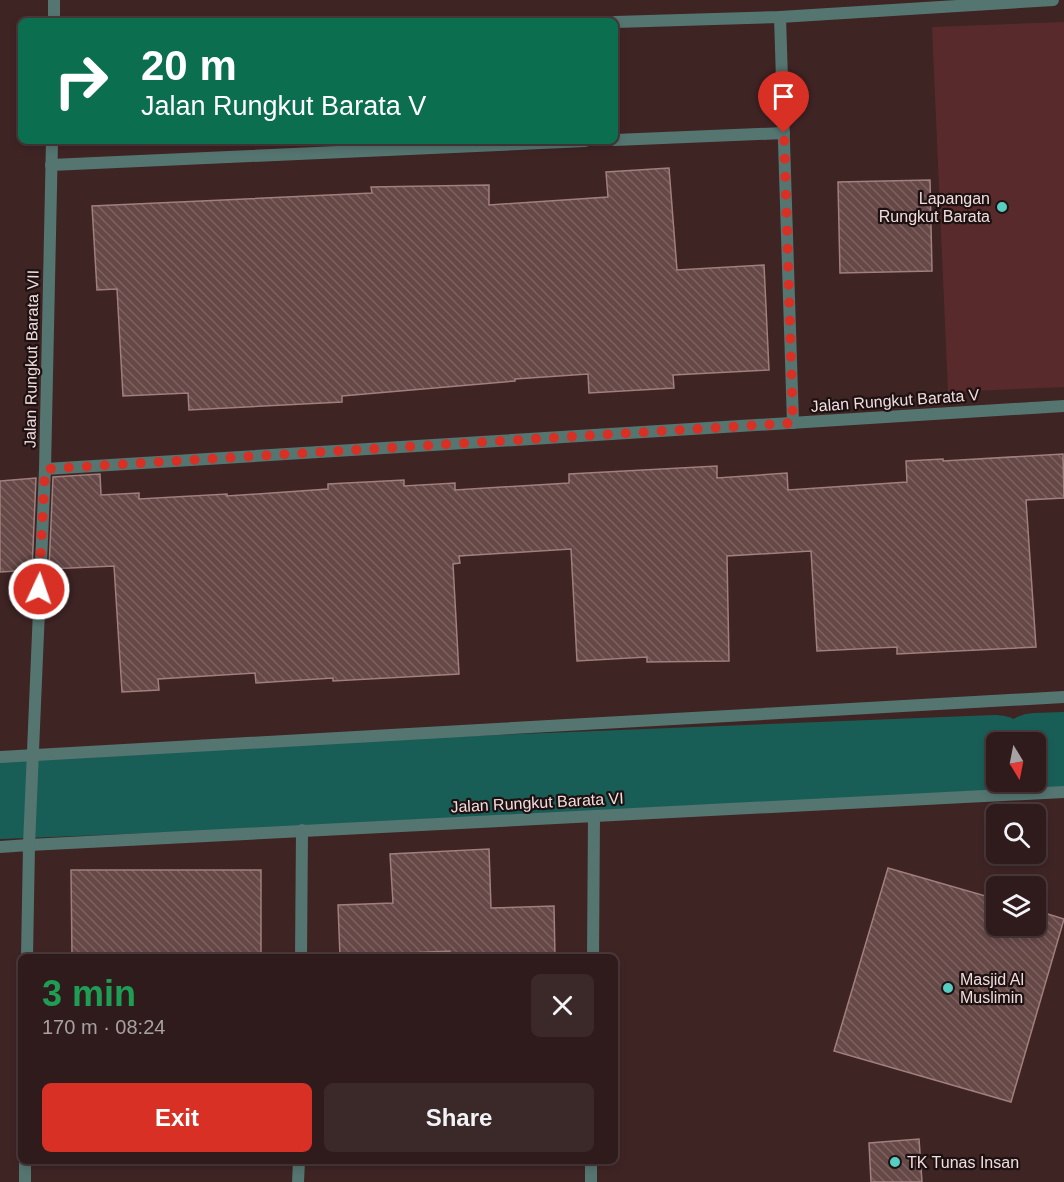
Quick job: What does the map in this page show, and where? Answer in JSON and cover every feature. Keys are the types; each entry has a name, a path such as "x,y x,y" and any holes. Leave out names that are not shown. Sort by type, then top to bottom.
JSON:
{"street":[{"path":"54,0 54,18"},
{"path":"618,22 780,17 1053,0"},
{"path":"780,17 793,423"},
{"path":"618,140 784,133"},
{"name":"Jalan Rungkut Barata VII","path":"28,845 45,469 52,144"},
{"path":"51,165 297,147 441,144"},
{"name":"Jalan Rungkut Barata V","path":"45,469 1064,406"},
{"path":"0,758 1064,697"},
{"name":"Jalan Rungkut Barata VI","path":"0,847 1064,792"},
{"path":"593,954 594,816"},
{"path":"301,954 302,830"},
{"path":"27,954 28,845"},
{"path":"25,1164 25,1182"},
{"path":"298,1164 298,1182"},
{"path":"591,1164 591,1182"}],"shaded area":[{"name":"Lapangan Rungkut Barata","path":"1064,22 1064,387 948,392 932,27"}],"building":[{"path":"669,168 677,270 764,265 769,370 673,375 674,388 589,393 588,374 342,396 342,402 189,410 188,393 123,396 117,289 97,290 92,206 372,193 371,187 489,185 489,205 608,197 606,172"},
{"path":"930,180 932,271 840,273 838,182"},
{"path":"1063,454 1064,498 1026,500 1036,647 897,654 897,647 817,651 811,551 727,556 729,661 647,662 647,657 577,661 571,549 459,556 460,563 453,564 459,674 256,683 255,673 158,679 159,690 122,692 114,566 49,569 53,477 100,474 101,495 139,493 139,499 328,489 328,484 404,480 404,486 455,483 455,490 569,483 569,474 717,466 717,478 787,473 788,490 907,482 906,461"},
{"path":"36,478 32,570 0,572 0,481"},
{"path":"489,849 491,908 554,906 555,954 450,954 450,951 340,954 338,905 393,903 390,854"},
{"name":"Masjid Al Muslimin","path":"888,868 986,896 986,936 1046,936 1046,913 1064,919 1011,1102 834,1051"},
{"path":"71,870 261,870 261,954 72,954"},
{"name":"TK Tunas Insan","path":"919,1139 922,1182 871,1182 869,1143"}],"waterway":[{"path":"1046,755 1064,754"},
{"path":"0,797 986,757"}],"place":[{"name":"Lapangan Rungkut Barata","path":"1002,207"},
{"name":"Masjid Al Muslimin","path":"948,988"},
{"name":"TK Tunas Insan","path":"895,1162"}],"route":[{"path":"39,589 45,469 793,423 784,133"}]}
